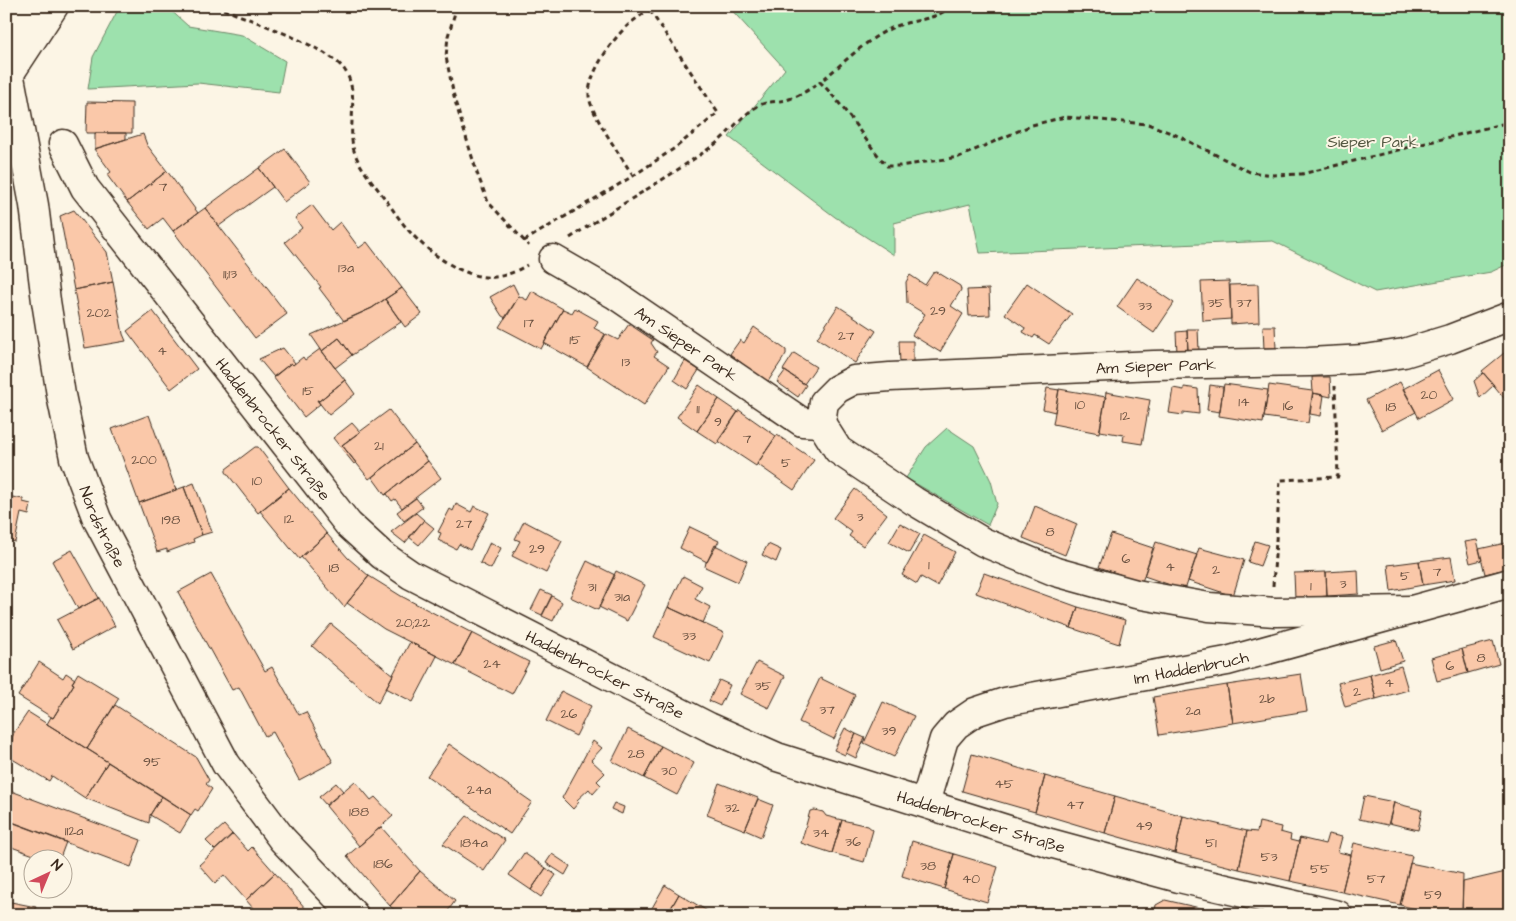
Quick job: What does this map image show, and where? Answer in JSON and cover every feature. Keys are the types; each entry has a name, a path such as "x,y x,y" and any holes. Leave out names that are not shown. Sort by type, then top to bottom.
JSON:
{"street":[{"path":"6,106 8,73 24,6"},
{"path":"8,73 54,6"},
{"name":"Nordstraße","path":"8,73 34,205 46,301 61,395 74,458 97,519 226,764 282,839 354,915"},
{"name":"Haddenbrocker Straße","path":"63,144 85,188 348,524 382,555 411,575 709,726 777,757 838,778 925,803 1050,843 1148,870 1338,915"},
{"name":"Am Sieper Park","path":"549,257 614,294 802,422 820,423 824,402 837,389 854,380 1144,366 1365,359 1404,352 1450,339 1510,316"},
{"path":"820,423 838,450 914,501 983,542 1056,572 1136,594 1209,607 1272,612 1413,610"},
{"name":"Im Haddenbruch","path":"925,803 944,739 956,725 974,712 1005,702 1227,661 1510,583"}],"path":[{"path":"215,6 317,49 343,68 349,78 352,89 353,147 362,168 410,232 430,251 442,260 460,269 482,276 494,277 520,270 549,257 612,210 663,180 716,143 746,114 760,105 786,100 807,90 820,82 877,36 896,26 943,14 951,6"},
{"path":"457,6 448,36 446,57 455,101 477,173 488,202 532,249 549,257"},
{"path":"524,241 633,176 675,148 718,113 647,8 623,29 601,59 591,80 589,96 598,119 633,176"},
{"path":"820,82 835,96 868,144 887,166 900,166 959,157 1032,124 1065,117 1148,124 1176,135 1250,172 1273,175 1302,174 1510,122"},
{"path":"1272,612 1280,480 1338,477 1334,361"}],"green space":[{"path":"120,6 166,6 188,26 242,35 285,61 279,92 198,83 88,89 93,57"},
{"name":"Sieper Park","path":"728,6 1510,6 1510,263 1491,272 1375,292 1273,241 980,253 970,204 894,223 894,255 835,217 729,137 785,69"},
{"path":"947,428 974,446 991,481 997,504 988,525 906,478 926,447"}],"building":[{"path":"87,102 132,103 132,133 86,133"},
{"path":"95,133 126,133 126,139 95,149"},
{"path":"143,134 147,145 167,171 127,202 107,175 111,172 94,149"},
{"path":"285,149 310,182 284,202 259,168"},
{"path":"259,168 273,187 219,226 205,208"},
{"path":"167,171 198,213 173,231 163,218 149,229 127,202"},
{"path":"312,205 331,230 340,222 359,248 367,242 402,288 372,308 344,321 319,288 321,287 285,242 302,228 295,218"},
{"path":"205,208 287,314 255,338 173,231"},
{"path":"74,210 107,252 113,282 74,290 60,216"},
{"path":"937,272 960,286 961,290 951,306 963,314 940,352 912,335 925,314 907,303 906,282 910,275 925,285 933,273"},
{"path":"1137,278 1174,303 1154,333 1117,307"},
{"path":"1229,281 1231,319 1203,321 1201,282"},
{"path":"113,282 126,341 85,348 74,290"},
{"path":"1027,283 1072,314 1049,344 1035,335 1033,338 1023,332 1025,328 1005,314"},
{"path":"513,284 519,296 506,318 502,316 490,297"},
{"path":"1258,284 1259,322 1231,324 1230,285"},
{"path":"402,288 422,314 405,327 385,299"},
{"path":"989,289 990,315 969,316 967,290"},
{"path":"532,291 563,309 541,349 499,327 519,296 527,300"},
{"path":"385,299 401,322 352,355 339,338 322,351 311,335 372,308"},
{"path":"838,306 876,331 855,363 817,338"},
{"path":"575,308 598,321 594,328 605,334 587,367 544,343 563,309 572,313"},
{"path":"153,311 197,369 171,389 127,331"},
{"path":"629,324 653,340 651,343 657,352 654,356 669,366 644,405 587,367 606,334 618,340"},
{"path":"1263,326 1275,326 1276,349 1264,348 1264,350"},
{"path":"754,327 786,350 786,354 767,383 730,354 740,340 744,343"},
{"path":"1187,329 1198,329 1199,351 1188,352"},
{"path":"1187,331 1188,352 1177,353 1176,332"},
{"path":"339,338 352,355 335,368 322,351"},
{"path":"899,341 913,341 913,362 900,363"},
{"path":"1509,347 1510,395 1505,399 1482,371"},
{"path":"283,348 295,363 293,365 291,363 274,377 259,359"},
{"path":"320,349 345,380 319,401 317,400 320,404 304,417 273,377 291,363 293,365 303,357 305,360"},
{"path":"794,353 816,367 804,384 783,370"},
{"path":"685,361 699,370 687,389 674,380"},
{"path":"1438,370 1454,399 1419,418 1403,389"},
{"path":"785,371 806,385 798,397 777,382"},
{"path":"1483,373 1494,385 1480,398 1474,381"},
{"path":"1312,377 1330,377 1331,397 1313,393"},
{"path":"345,380 355,394 329,415 317,400 319,401"},
{"path":"1400,382 1416,412 1382,430 1366,400"},
{"path":"1224,384 1268,390 1263,423 1219,416"},
{"path":"699,385 719,399 697,431 677,417"},
{"path":"1210,385 1223,387 1220,412 1207,410"},
{"path":"1269,385 1313,390 1308,423 1264,417"},
{"path":"1184,387 1198,389 1199,414 1183,412 1183,415 1169,413 1173,388 1184,390"},
{"path":"1047,388 1059,390 1055,412 1043,409"},
{"path":"1059,389 1106,397 1099,433 1053,424"},
{"path":"1106,392 1150,400 1142,444 1123,441 1124,435 1100,431"},
{"path":"1313,393 1324,395 1321,416 1310,414"},
{"path":"719,399 738,412 717,444 697,431"},
{"path":"389,410 415,444 369,479 342,445"},
{"path":"739,410 776,436 756,466 718,441"},
{"path":"149,415 176,490 139,503 112,429"},
{"path":"352,423 360,432 342,445 356,463 354,464 333,438"},
{"path":"777,435 814,460 794,490 757,464"},
{"path":"415,444 428,461 385,495 372,477"},
{"path":"255,447 258,447 289,488 258,513 226,472 226,469"},
{"path":"428,461 441,478 402,508 395,499 392,501 387,494 385,495"},
{"path":"194,483 212,532 202,535 184,487"},
{"path":"184,487 202,535 193,539 194,542 167,552 167,549 157,552 139,503"},
{"path":"289,488 327,534 299,559 260,511"},
{"path":"855,489 887,514 863,546 849,536 852,532 833,518"},
{"path":"6,494 7,496 23,499 23,502 31,504 29,515 21,513 15,542 6,540"},
{"path":"416,498 423,507 404,521 397,512"},
{"path":"456,504 471,512 474,506 489,513 470,550 459,544 456,549 438,540 441,533 438,532 450,509 453,511"},
{"path":"1035,506 1077,524 1065,555 1023,538"},
{"path":"416,513 424,520 405,543 391,532"},
{"path":"424,520 434,528 419,545 409,537"},
{"path":"524,521 562,541 546,573 512,556 520,541 515,539"},
{"path":"900,523 920,534 909,553 889,542"},
{"path":"690,527 719,541 707,562 680,548"},
{"path":"327,534 348,558 369,576 344,607 301,557"},
{"path":"1111,534 1153,548 1142,582 1099,567"},
{"path":"924,535 955,552 937,586 921,577 917,584 902,575"},
{"path":"1477,540 1482,560 1470,563 1465,542"},
{"path":"1255,541 1268,545 1260,566 1248,562"},
{"path":"490,542 501,548 491,569 480,563"},
{"path":"1156,542 1197,555 1185,590 1144,576"},
{"path":"1510,542 1510,568 1485,574 1479,549"},
{"path":"768,544 781,550 776,562 762,555"},
{"path":"715,545 747,561 738,582 705,567"},
{"path":"1199,548 1244,560 1233,596 1188,581"},
{"path":"72,550 99,598 78,609 52,561"},
{"path":"1451,557 1455,580 1423,585 1419,561"},
{"path":"587,561 615,575 598,610 570,597"},
{"path":"1419,561 1423,585 1391,591 1388,565"},
{"path":"1358,570 1359,594 1327,596 1326,572"},
{"path":"616,571 645,585 627,621 599,607"},
{"path":"1326,572 1327,596 1295,599 1294,573"},
{"path":"984,573 1078,607 1071,628 976,593"},
{"path":"211,574 265,671 272,667 299,715 306,712 333,762 299,780 273,732 265,736 239,687 232,690 178,592"},
{"path":"369,576 401,596 472,633 455,665 384,629 347,603"},
{"path":"683,576 702,586 695,599 710,607 703,623 668,607"},
{"path":"541,590 552,595 542,615 531,610"},
{"path":"552,596 562,602 553,621 542,616"},
{"path":"99,598 115,626 73,649 57,620"},
{"path":"668,607 724,633 710,663 654,637"},
{"path":"1078,607 1125,620 1119,644 1071,628"},
{"path":"331,624 393,675 378,703 312,646"},
{"path":"472,633 529,662 512,694 455,665"},
{"path":"1396,640 1403,661 1380,668 1374,646"},
{"path":"1493,641 1499,664 1468,673 1462,649"},
{"path":"410,642 437,656 413,702 386,688"},
{"path":"1462,649 1468,673 1437,681 1431,658"},
{"path":"39,662 63,678 66,673 75,679 72,683 74,684 53,718 18,696"},
{"path":"757,662 785,676 769,708 740,694"},
{"path":"1401,666 1408,690 1376,699 1370,675"},
{"path":"78,673 119,698 87,749 47,724 51,717 53,718 74,684 72,683"},
{"path":"1301,674 1307,711 1233,723 1227,685"},
{"path":"1370,675 1376,699 1345,707 1338,683"},
{"path":"820,678 855,695 834,739 799,722"},
{"path":"719,680 730,685 720,706 709,701"},
{"path":"1227,685 1233,723 1159,735 1153,697"},
{"path":"561,691 591,706 576,736 546,721"},
{"path":"883,702 914,716 894,757 864,743"},
{"path":"115,705 196,757 209,780 206,784 212,789 198,811 195,809 191,815 87,749"},
{"path":"28,712 108,762 85,798 52,776 49,781 9,757 13,734"},
{"path":"845,728 856,734 845,755 834,750"},
{"path":"628,729 661,746 644,778 612,761"},
{"path":"6,733 13,734 9,757 6,757"},
{"path":"856,734 865,738 856,758 846,753"},
{"path":"593,741 602,748 591,760 605,773 597,781 601,785 593,794 589,789 577,800 579,802 573,809 562,798"},
{"path":"449,744 532,802 510,834 427,776"},
{"path":"661,746 694,763 677,795 644,778"},
{"path":"972,754 1045,776 1035,812 962,791"},
{"path":"108,762 162,796 150,815 149,823 85,798"},
{"path":"1045,776 1115,796 1105,833 1035,812"},
{"path":"355,781 371,800 375,797 393,816 359,846 326,806"},
{"path":"336,783 343,791 326,805 319,797"},
{"path":"719,783 758,798 745,830 707,815"},
{"path":"6,789 141,840 131,867 6,820"},
{"path":"162,796 191,815 180,833 150,815"},
{"path":"1115,796 1183,816 1175,853 1105,833"},
{"path":"1364,796 1394,802 1388,825 1359,819"},
{"path":"758,799 773,805 761,837 745,830"},
{"path":"614,803 624,807 622,814 611,809"},
{"path":"1394,803 1422,810 1418,830 1389,823"},
{"path":"810,811 823,812 826,816 842,820 832,853 801,843"},
{"path":"467,816 505,840 484,871 443,844"},
{"path":"1183,816 1247,831 1239,869 1175,853"},
{"path":"7,820 66,842 64,848 22,848 22,851 6,845"},
{"path":"842,820 868,826 873,830 864,862 832,853"},
{"path":"1259,822 1281,827 1280,832 1291,835 1290,840 1298,842 1300,838 1290,881 1239,869 1247,831 1257,832"},
{"path":"224,825 232,834 215,850 206,841"},
{"path":"381,827 420,871 390,906 347,856"},
{"path":"233,834 248,851 252,847 275,873 246,900 224,875 215,883 199,865"},
{"path":"1328,834 1342,837 1338,852 1351,855 1342,892 1290,881 1300,838 1325,844"},
{"path":"912,841 954,854 944,889 902,876"},
{"path":"1354,843 1412,856 1400,905 1342,892"},
{"path":"1510,846 1510,863 1504,852"},
{"path":"524,853 546,868 531,890 509,875"},
{"path":"552,854 570,866 565,875 546,863"},
{"path":"954,854 998,867 987,902 944,889"},
{"path":"1410,863 1463,874 1462,915 1439,915 1400,905"},
{"path":"546,868 556,875 541,897 531,890"},
{"path":"420,871 455,901 445,915 400,915 390,906"},
{"path":"1510,871 1510,915 1462,915 1463,882"},
{"path":"275,873 311,915 259,915 246,900"},
{"path":"665,885 679,894 667,915 648,915"},
{"path":"679,894 714,915 667,915"},
{"path":"1165,900 1226,915 1154,915 1156,905"},
{"path":"6,901 36,907 34,915 6,915"}]}
